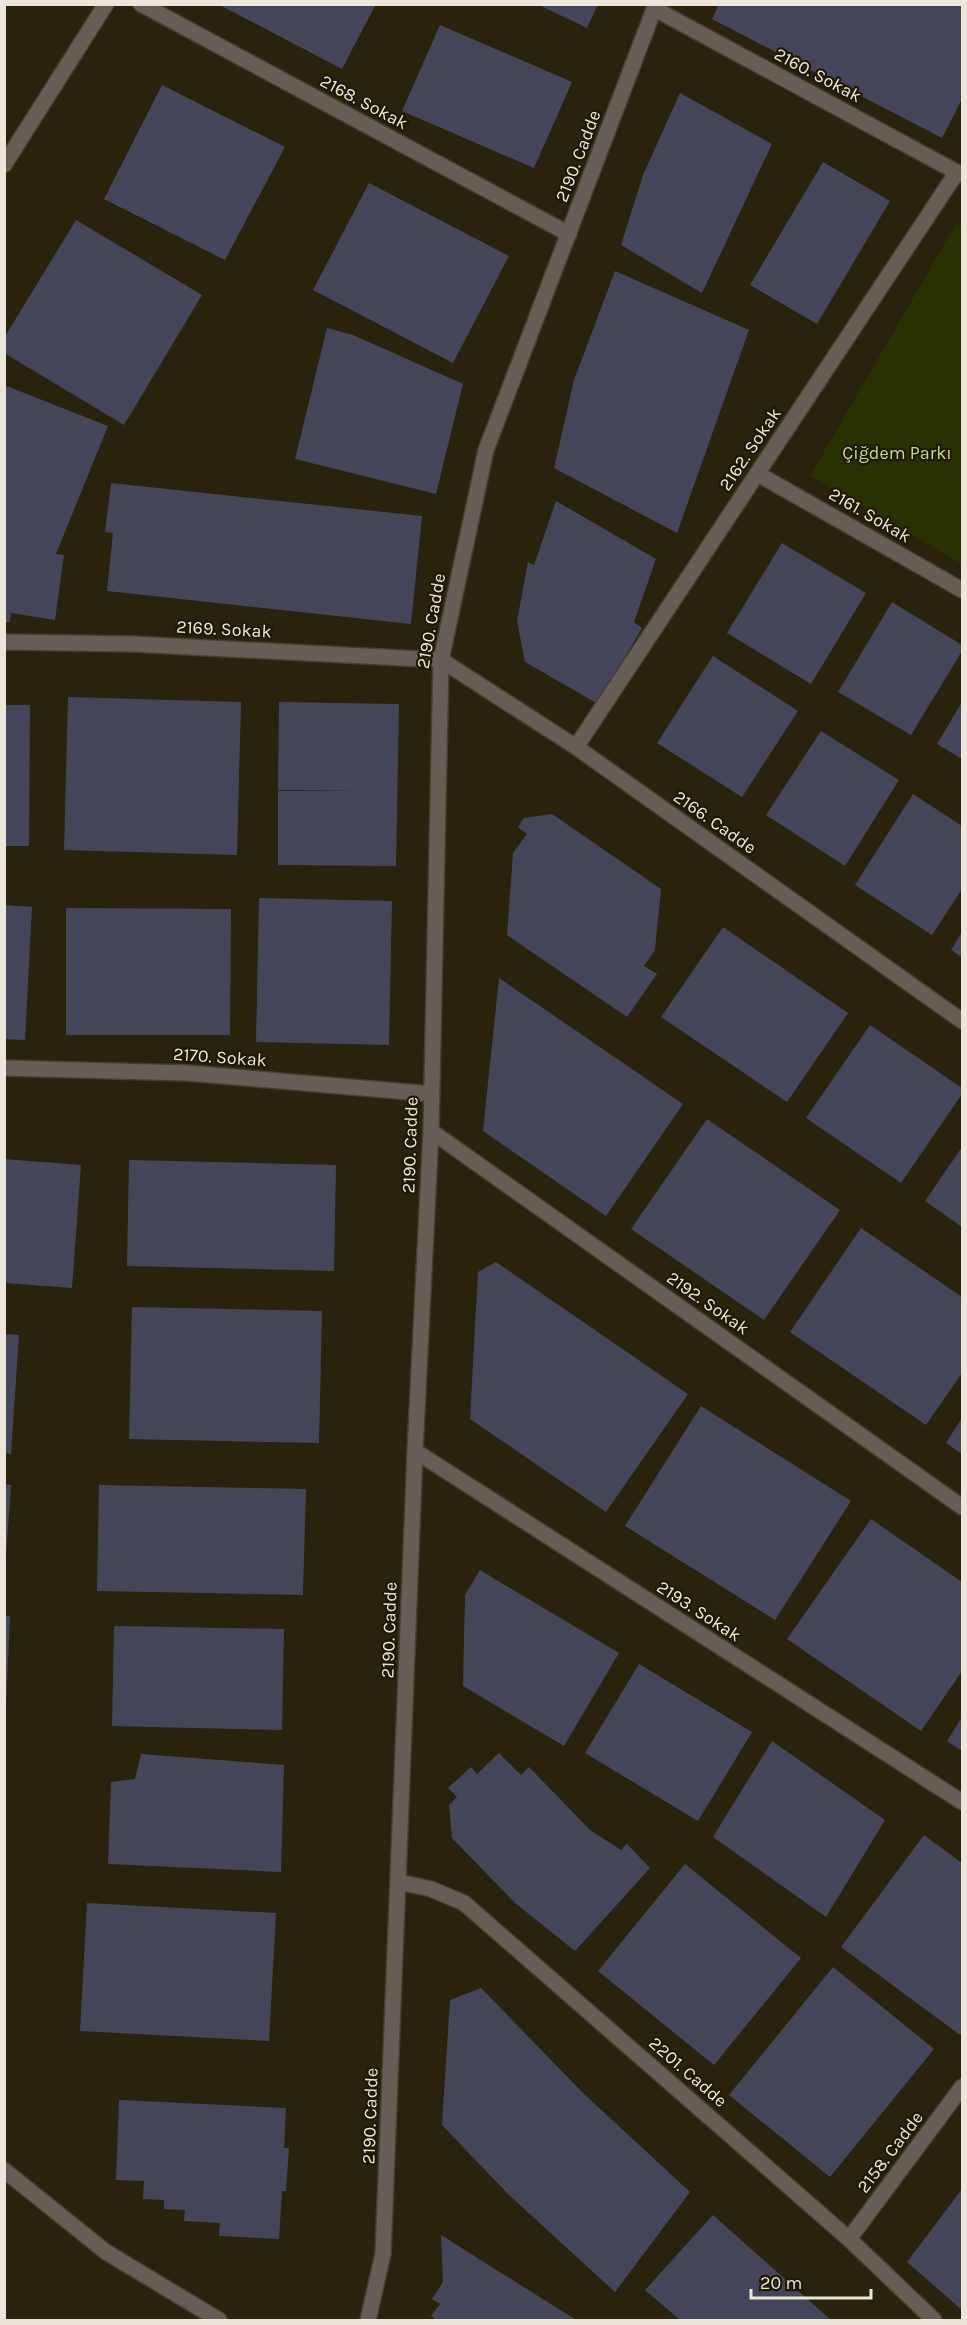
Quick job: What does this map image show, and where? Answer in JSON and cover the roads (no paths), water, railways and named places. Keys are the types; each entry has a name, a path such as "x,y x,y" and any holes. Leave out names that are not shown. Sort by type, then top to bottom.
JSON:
{"street":[{"path":"4,165 106,4"},
{"name":"2168. Sokak","path":"141,4 569,234"},
{"name":"2190. Cadde","path":"368,2320 383,2253 415,1451 431,1131 441,660 486,450 655,7"},
{"name":"2160. Sokak","path":"655,7 960,174"},
{"name":"2162. Sokak","path":"576,747 960,174"},
{"name":"2161. Sokak","path":"758,474 963,590"},
{"name":"2169. Sokak","path":"4,642 133,644 441,660"},
{"name":"2166. Cadde","path":"441,660 576,747 963,1021"},
{"name":"2170. Sokak","path":"4,1068 188,1073 432,1094"},
{"name":"2192. Sokak","path":"431,1131 963,1507"},
{"name":"2193. Sokak","path":"415,1451 963,1802"},
{"name":"2201. Cadde","path":"399,1882 431,1888 464,1903 849,2240 934,2320"},
{"name":"2158. Cadde","path":"849,2240 963,2087"},
{"path":"4,2170 105,2252 219,2320"}],"park label":[{"name":"Çiğdem Parkı","path":"897,453"}]}
